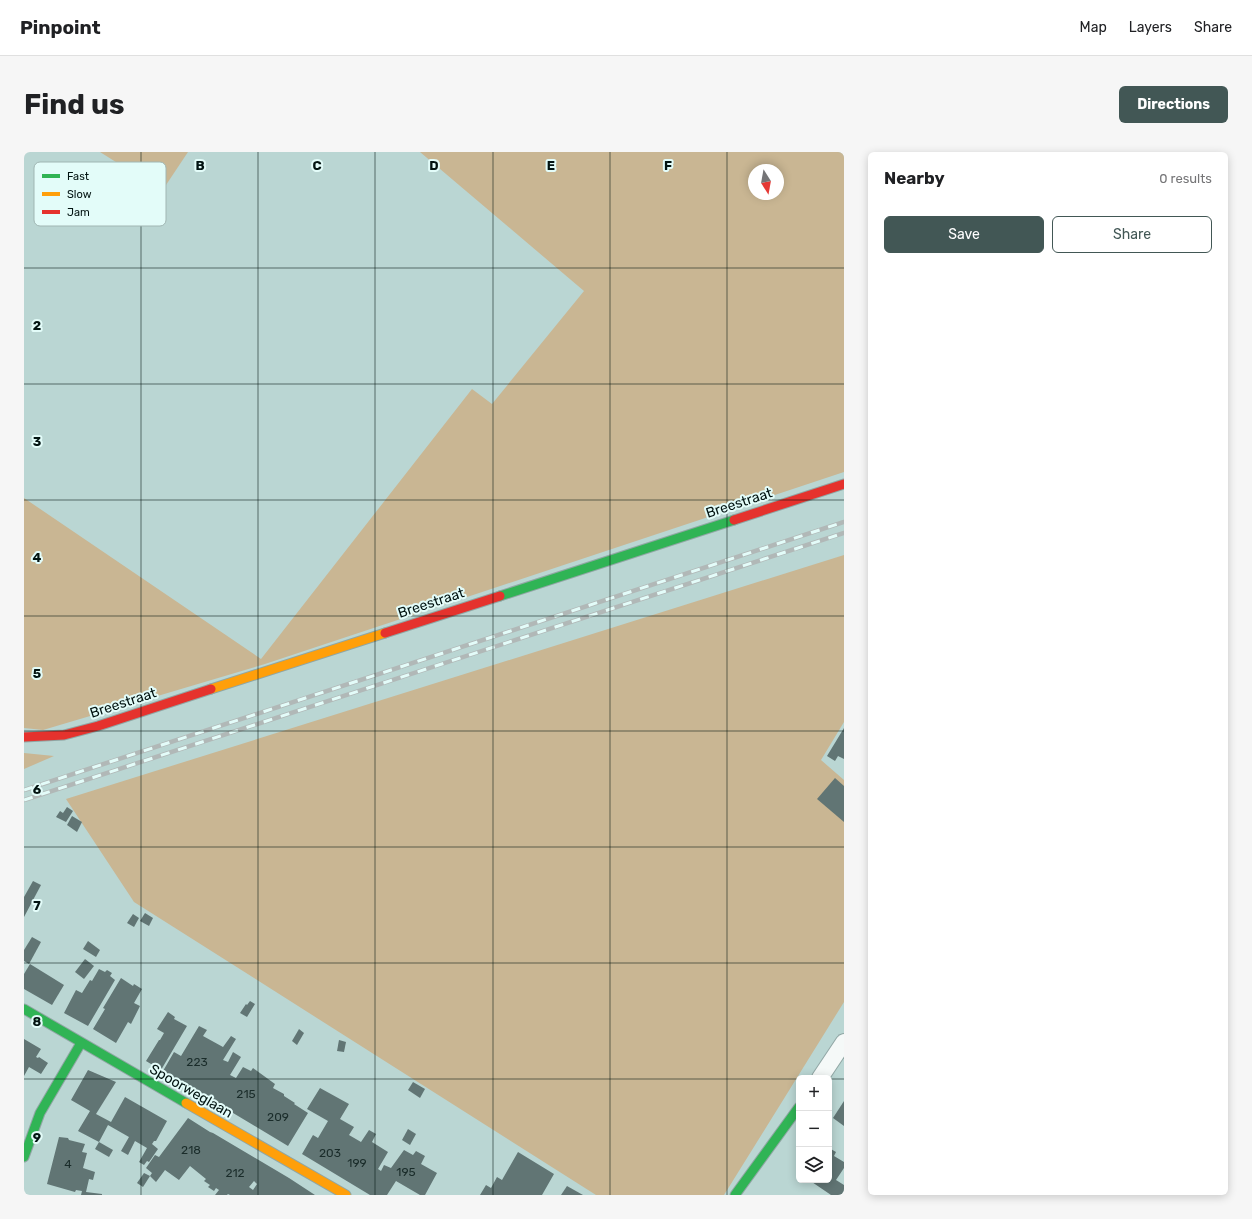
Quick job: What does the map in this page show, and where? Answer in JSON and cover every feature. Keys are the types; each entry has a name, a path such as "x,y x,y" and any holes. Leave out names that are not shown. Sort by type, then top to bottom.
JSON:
{"street":[{"name":"Breestraat","path":"24,737 64,735 98,726 844,484"},
{"name":"Spoorweglaan","path":"24,1009 346,1195"},
{"path":"822,1075 844,1042"},
{"path":"24,1157 40,1113 81,1043"},
{"path":"734,1195 796,1111"}],"shaded area":[{"path":"100,152 188,152 166,185 166,162 116,162"},
{"path":"420,152 844,152 844,472 265,664 43,730 24,728 24,498 261,659 472,389 492,404 584,291"},
{"path":"844,555 844,722 821,760 844,780 844,1002 799,1075 796,1075 796,1079 724,1195 596,1195 134,902 66,799"},
{"path":"24,753 54,756 24,769"}],"building":[{"path":"844,728 844,759 838,756 835,761 827,756"},
{"path":"835,778 844,786 844,822 817,799"},
{"path":"67,807 73,811 66,822 56,817 60,811 63,813"},
{"path":"72,816 82,822 77,832 67,825"},
{"path":"33,881 41,885 24,917 24,897"},
{"path":"145,913 153,918 149,926 140,921"},
{"path":"133,914 139,918 134,927 127,923"},
{"path":"32,937 41,942 29,964 24,961 24,950"},
{"path":"88,941 100,950 96,957 83,949"},
{"path":"85,959 94,966 84,979 75,972"},
{"path":"30,964 64,985 52,1005 24,989 24,974"},
{"path":"99,969 105,972 107,970 112,973 110,976 115,980 88,1026 64,1013 76,990 82,993 90,980 92,981"},
{"path":"121,978 133,986 134,984 142,989 134,1003 140,1006 131,1024 128,1022 116,1043 93,1029 105,1009 103,1008"},
{"path":"250,1001 255,1004 247,1017 240,1013"},
{"path":"168,1012 175,1017 174,1019 187,1026 161,1070 146,1061 164,1033 157,1029"},
{"path":"199,1026 207,1030 203,1036 223,1047 231,1036 236,1039 223,1060 228,1062 233,1052 241,1057 230,1075 236,1078 243,1067 251,1071 253,1068 275,1084 273,1088 284,1094 284,1096 295,1103 294,1104 308,1113 288,1146 163,1071 174,1052 181,1056"},
{"path":"299,1029 304,1033 297,1045 292,1041"},
{"path":"24,1039 41,1049 36,1057 39,1057 48,1063 41,1074 29,1067 24,1076"},
{"path":"339,1040 346,1042 344,1052 337,1051"},
{"path":"88,1070 116,1082 96,1114 111,1122 125,1097 167,1121 156,1141 152,1144 158,1149 149,1162 147,1161 144,1165 139,1162 147,1148 135,1141 128,1155 121,1151 129,1137 108,1125 99,1142 78,1131 90,1111 71,1100"},
{"path":"413,1082 425,1089 420,1098 408,1090"},
{"path":"320,1088 349,1104 340,1119 354,1127 349,1135 361,1142 369,1130 376,1134 372,1142 388,1152 378,1169 381,1171 384,1165 391,1168 404,1150 413,1155 416,1151 425,1156 421,1164 437,1173 425,1195 420,1195 396,1181 387,1195 370,1195 302,1154 313,1135 318,1138 328,1121 307,1109"},
{"path":"844,1101 844,1126 833,1118"},
{"path":"188,1118 315,1195 215,1195 219,1190 216,1188 214,1191 208,1187 210,1185 204,1181 206,1179 190,1166 179,1180 165,1170 156,1182 150,1176 152,1173 146,1168 155,1155 159,1157","holes":["254,1181 257,1184 253,1190 249,1187"]},
{"path":"408,1129 416,1134 410,1145 402,1140"},
{"path":"59,1137 68,1138 69,1140 85,1144 82,1152 87,1153 83,1168 95,1172 93,1180 89,1179 86,1192 102,1195 81,1195 82,1191 76,1190 75,1192 47,1184"},
{"path":"99,1142 113,1150 109,1157 95,1149"},
{"path":"832,1150 836,1152 834,1156 844,1162 844,1168 836,1180 844,1185 844,1192 842,1195 831,1195 813,1183 832,1183"},
{"path":"518,1152 554,1174 542,1195 480,1195 486,1185 491,1188 497,1177 502,1180"},
{"path":"144,1173 150,1176 143,1187 137,1183"},
{"path":"567,1186 583,1195 561,1195"}],"railway":[{"path":"24,790 844,522"},
{"path":"24,800 844,533"}],"traffic: fast":[{"path":"500,596 734,520"},
{"path":"24,1009 186,1103"},
{"path":"24,1157 40,1113 81,1043"},
{"path":"735,1195 796,1111"}],"traffic: slow":[{"path":"211,689 385,633"},
{"path":"186,1103 346,1195"}],"traffic: jam":[{"path":"734,520 844,484"},
{"path":"385,633 500,596"},
{"path":"24,737 64,735 98,726 211,689"}]}
